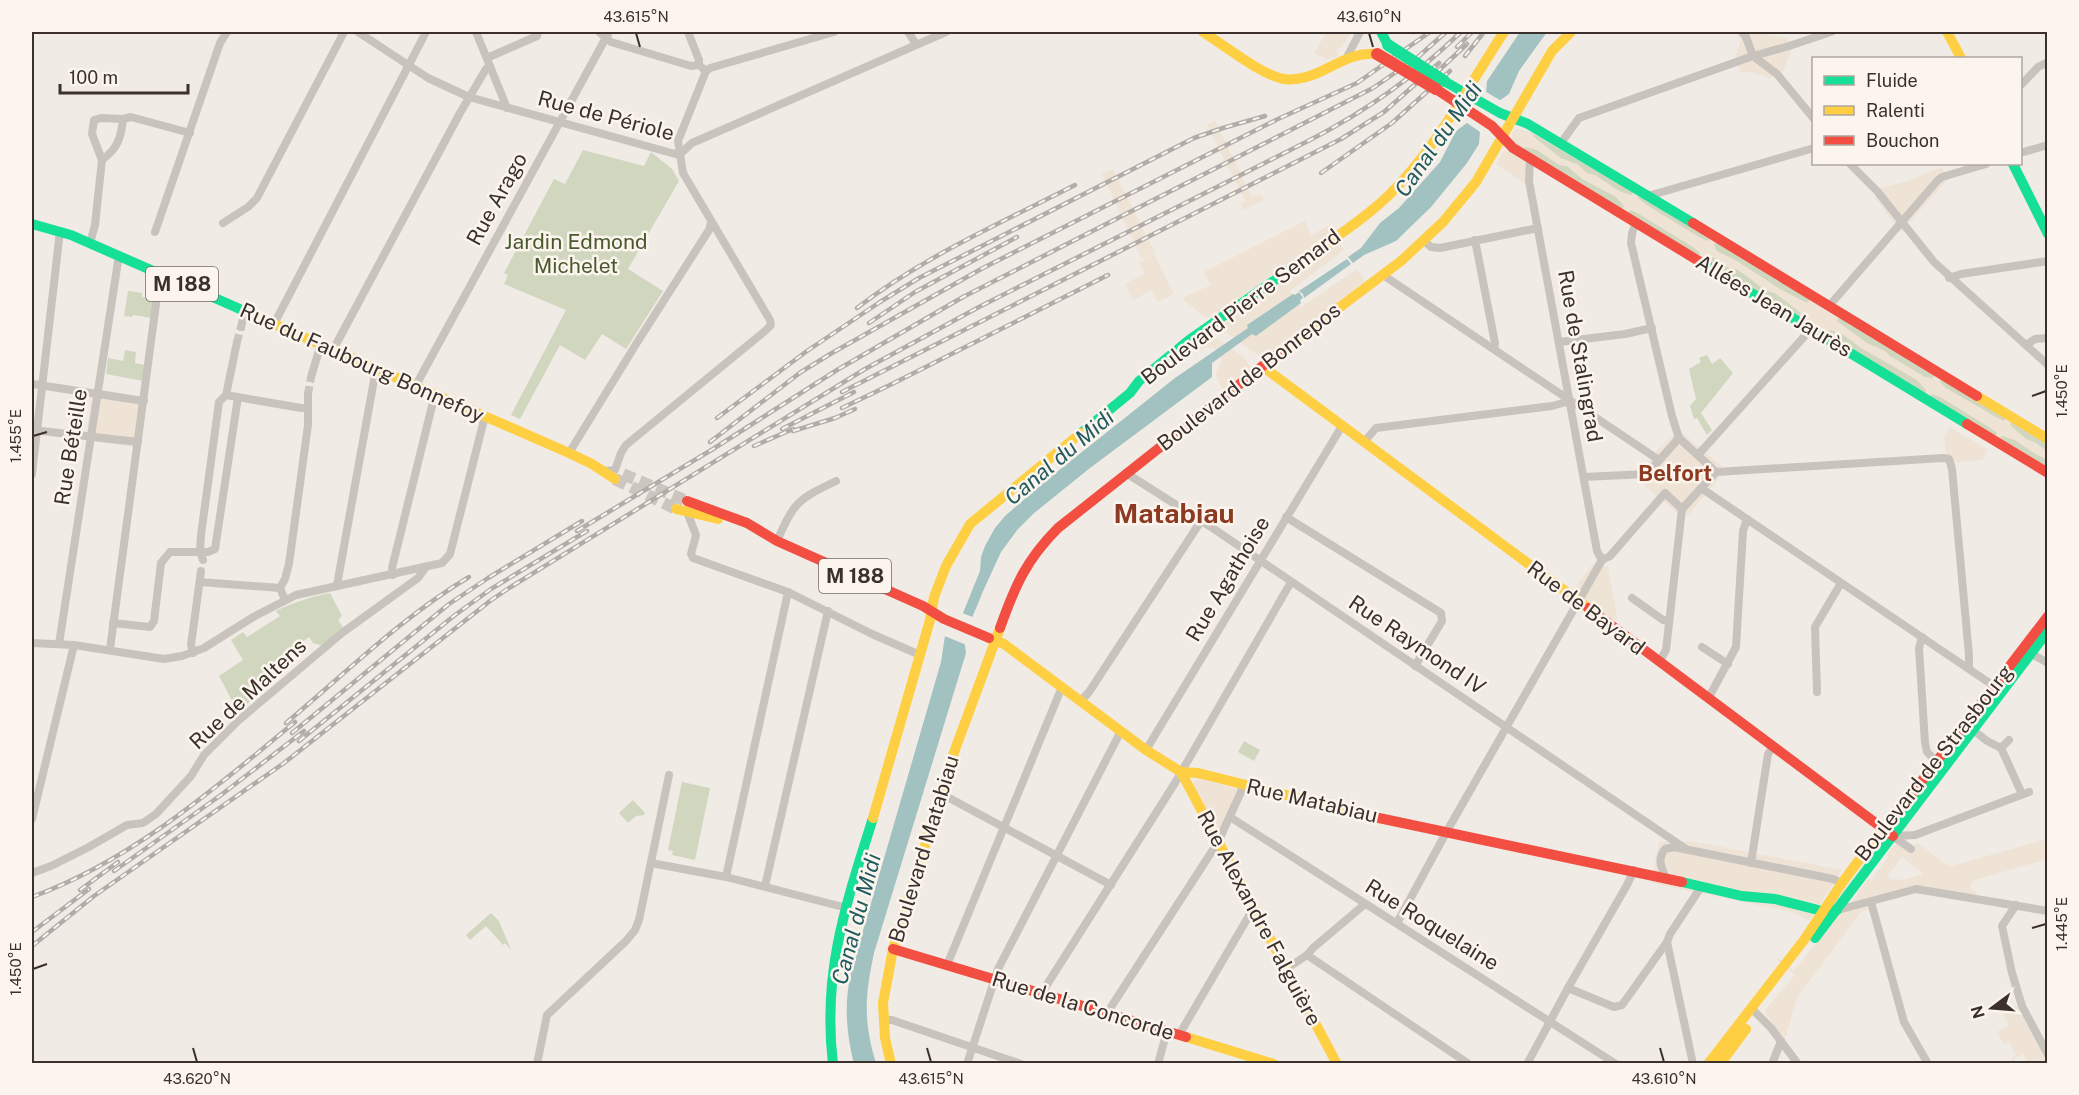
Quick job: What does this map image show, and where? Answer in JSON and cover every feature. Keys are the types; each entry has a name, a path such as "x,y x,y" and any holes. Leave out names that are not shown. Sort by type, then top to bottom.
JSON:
{"main road":[{"path":"1203,32 1267,71 1287,80 1307,76 1365,51 1377,54 1440,85 1466,101"},
{"path":"1381,32 1388,45 1440,85"},
{"name":"Boulevard Pierre Semard","path":"832,1064 827,1001 847,908 920,655 934,597 946,566 970,524 1130,393 1138,381 1178,349 1387,199 1466,101 1503,32"},
{"name":"Boulevard de Bonrepos","path":"995,640 1015,586 1027,564 1058,528 1424,241 1467,195 1552,51 1570,32"},
{"path":"1947,32 1960,57"},
{"name":"Allées Jean Jaurès","path":"1466,101 1528,124 1561,143 2048,439"},
{"name":"Allées Jean Jaurès","path":"1466,101 1513,148 2048,473"},
{"path":"2014,165 2048,234"},
{"name":"Rue du Faubourg Bonnefoy","path":"32,224 60,231 119,255 610,471"},
{"name":"Rue de Bayard","path":"1262,366 1888,832"},
{"name":"M 188","path":"684,507 749,526 777,542 932,612"},
{"name":"Rue Matabiau","path":"932,612 1004,644 1146,750 1181,772 1198,773 1293,798 1634,870 1701,887 1751,897 1775,899 1822,911"},
{"name":"Boulevard de Strasbourg","path":"1708,1064 1755,1011 1837,910 1933,759 2048,616"},
{"name":"Boulevard de Strasbourg","path":"1720,1064 1842,883 1888,832 2048,631"},
{"name":"Boulevard Matabiau","path":"891,1064 883,1020 884,987 893,949 940,793 995,640"},
{"name":"Rue Alexandre Falguière","path":"1181,772 1337,1064"},
{"path":"1822,911 1837,910"},
{"name":"Rue de la Concorde","path":"893,949 1273,1063"}],"street":[{"path":"155,232 220,43 227,32"},
{"path":"223,222 248,207 257,198 344,32"},
{"name":"Rue de Périole","path":"358,32 408,66 441,85 469,97 680,155 692,143 946,32"},
{"path":"274,324 426,32"},
{"path":"476,32 507,108"},
{"path":"333,350 489,62 537,36 538,32"},
{"path":"598,32 607,35 628,49 694,66 699,65"},
{"path":"688,32 699,65 706,71"},
{"path":"610,471 626,445 771,325 683,173 678,141 706,71 834,32"},
{"path":"908,32 916,44"},
{"path":"1346,61 1360,32"},
{"path":"1742,32 1753,56 1777,74 1812,117"},
{"path":"1561,143 1579,118 1753,56 1832,32"},
{"name":"Rue Arago","path":"416,385 607,35"},
{"path":"2022,84 2038,67 2048,62"},
{"path":"90,243 95,225 102,160 92,134 94,120 131,117 190,133"},
{"path":"102,160 113,152 118,144 123,119"},
{"path":"2022,152 2048,145"},
{"path":"1648,196 1812,149"},
{"name":"Rue de Stalingrad","path":"1530,158 1529,181 1597,551 1602,560"},
{"path":"1851,165 1877,191 1949,278 2048,364"},
{"path":"1829,306 1938,180 1955,168 1978,165"},
{"path":"569,453 709,230 711,223"},
{"path":"1636,223 1631,243 1679,438 1716,472"},
{"path":"1424,241 1431,247 1440,248 1538,228"},
{"path":"32,474 34,430 60,231"},
{"path":"1475,240 1496,342 1494,348"},
{"name":"Rue Béteille","path":"59,645 119,255"},
{"path":"1949,278 1961,274 2048,261"},
{"path":"110,649 160,274"},
{"path":"1383,275 1659,460"},
{"path":"241,327 245,311"},
{"path":"1560,342 1625,334 1652,328"},
{"path":"1698,455 1811,329"},
{"path":"2026,345 2035,339 2048,338"},
{"path":"203,560 200,551 219,402 226,395 237,342"},
{"path":"311,377 321,344"},
{"path":"337,585 376,369"},
{"path":"32,384 144,401"},
{"path":"285,600 280,588 289,564 308,425 308,394"},
{"path":"393,575 392,568 435,394"},
{"path":"226,395 269,404 308,408"},
{"path":"113,623 150,627 154,621 161,562 170,552 208,552 215,549 238,397"},
{"path":"1364,442 1376,428 1552,406 1570,401"},
{"path":"32,643 110,649 164,659 194,653 285,600 303,593 442,563 450,554 485,416"},
{"name":"Rue Agathoise","path":"1146,750 1342,426"},
{"path":"34,430 138,442"},
{"path":"1584,477 1647,474 1679,438"},
{"path":"1659,662 1666,650 1682,509 1716,472 1949,459 1952,469 1970,655 1969,668"},
{"name":"Rue Raymond IV","path":"1126,473 1686,849"},
{"path":"777,542 792,509 798,502 836,481"},
{"path":"1701,488 1994,686"},
{"path":"1397,923 1602,560 1610,556 1665,493 1682,509"},
{"path":"684,507 696,535 691,554 693,558 788,592 920,655"},
{"path":"1286,518 1441,613 1442,621 1415,666"},
{"path":"1708,699 1736,647 1743,531 1747,519"},
{"path":"1081,701 1201,522"},
{"name":"Rue de Maltens","path":"32,873 87,848 127,825 143,824 156,814 191,776 204,755 239,720 342,633 418,578 426,567"},
{"path":"194,653 191,645 201,571"},
{"path":"200,582 280,588"},
{"path":"1041,994 1181,772 1291,582"},
{"path":"1817,692 1815,627 1841,583"},
{"path":"726,877 788,592"},
{"path":"1632,598 1663,620 1669,621"},
{"path":"765,886 828,611"},
{"path":"1922,637 1919,648 1925,743 1933,759"},
{"path":"32,819 74,645"},
{"path":"1702,647 1728,664"},
{"path":"2030,654 2048,663"},
{"path":"947,965 1062,687"},
{"path":"1888,832 1910,836 2025,793 2001,748 1987,741 1972,729"},
{"path":"967,1064 998,969 1121,731"},
{"path":"2001,748 2009,740"},
{"path":"1751,863 1768,754 1773,747"},
{"path":"537,1064 547,1015 635,930 669,775"},
{"path":"1109,1013 1218,842 1242,784"},
{"path":"940,793 1111,885"},
{"name":"Rue Roquelaine","path":"1230,817 1616,1064"},
{"name":"Rue de Bayard","path":"1888,832 1911,849"},
{"path":"1666,878 1661,866 1663,853 1669,847 1833,879 1842,883"},
{"path":"651,863 726,877 847,908"},
{"path":"1527,1064 1634,870"},
{"path":"1568,988 1618,1007 1667,942 1701,887"},
{"path":"1837,910 1917,889 2048,911"},
{"path":"1871,902 1904,1022 1928,1064"},
{"path":"1286,969 1307,955 1365,904"},
{"path":"2020,906 2002,926 2022,1006 2048,1055"},
{"path":"1158,1064 1173,1033 1250,914 1255,910"},
{"path":"1667,942 1693,1064"},
{"path":"1307,955 1469,1064"},
{"path":"1755,1011 1798,1064"},
{"path":"883,1020 892,1020 1021,1064"},
{"path":"1772,1064 1781,1041"}],"green space":[{"path":"1517,129 1532,133 1633,192 2047,443 2047,468 1523,150 1512,139 1512,133"},
{"name":"Jardin Edmond Michelet","path":"583,150 644,166 651,152 672,169 679,181 628,269 663,291 626,349 602,334 585,360 560,345 520,419 511,415 566,310 504,284 508,275 504,273 554,179 565,184"},
{"path":"128,291 142,293 142,297 154,299 152,318 124,316"},
{"path":"125,350 136,352 135,363 145,365 143,381 106,374 108,358 123,361"},
{"path":"1707,355 1712,364 1720,358 1733,373 1701,413 1712,430 1707,435 1697,418 1694,419 1690,406 1696,399 1689,369 1701,362 1699,358"},
{"path":"330,593 342,616 338,620 344,629 323,646 313,643 309,637 283,656 290,666 238,712 219,676 243,660 231,640 243,632 247,637 280,616 276,611 303,600"},
{"path":"1244,741 1260,750 1254,761 1238,752"},
{"path":"682,782 710,788 695,860 672,855 673,851 668,850"},
{"path":"633,800 645,813 636,816 628,823 619,813"},
{"path":"491,913 499,921 511,950 505,943 503,945 486,926 470,940 466,935"}],"shaded area":[{"path":"1327,32 1351,32 1336,51 1339,56 1329,60 1314,53"},
{"path":"1735,32 1753,32 1787,38 1791,50 1783,72 1768,79 1749,72 1740,72 1736,55 1741,39"},
{"path":"1215,121 1252,197 1261,195 1264,200 1244,210 1241,204 1245,201 1207,125"},
{"path":"1517,129 1534,134 1533,136 1561,158 1577,164 1587,173 1595,175 1619,191 1639,195 1638,198 1645,204 1699,237 1708,241 1710,238 1716,242 1714,245 1717,251 1780,289 1807,303 1810,299 1839,317 1837,321 1867,343 1885,351 1925,377 1933,378 1935,375 1941,379 1940,382 1946,388 2004,421 2006,418 2012,422 2010,425 2026,439 2047,451 2047,460 2015,440 2002,436 2000,439 1995,436 1997,433 1989,427 1940,397 1925,393 1926,390 1917,380 1861,348 1842,334 1830,330 1828,334 1799,317 1801,313 1736,269 1730,269 1715,258 1707,257 1705,260 1693,247 1639,214 1630,210 1628,213 1622,209 1624,206 1616,197 1582,179 1567,166 1559,165 1537,150 1525,147 1524,149 1512,139 1512,133"},
{"path":"1507,151 1528,162 1529,183 1525,184 1496,164 1503,152"},
{"path":"1942,167 1947,180 1901,232 1875,198 1881,188 1908,181"},
{"path":"1113,169 1155,253 1142,259 1102,174"},
{"path":"1305,221 1311,235 1330,225 1334,232 1211,318 1203,316 1182,298 1211,285 1204,272"},
{"path":"1338,240 1344,250 1290,291 1301,307 1357,269 1365,281 1263,359 1227,333 1224,323"},
{"path":"1154,254 1174,294 1158,302 1152,290 1133,300 1125,284 1144,274 1139,262"},
{"path":"1210,334 1243,357 1250,366 1249,370 1223,391 1216,376 1222,362 1219,354 1214,348 1206,347 1196,353 1190,345 1203,335"},
{"path":"103,390 141,397 134,447 96,442 87,430 92,396"},
{"path":"1950,427 1988,450 1982,460 1955,462 1946,454 1944,437"},
{"path":"1681,432 1722,466 1722,475 1688,515 1677,513 1639,480 1642,470 1658,449 1672,436"},
{"path":"1594,563 1608,567 1617,617 1613,623 1572,591"},
{"path":"1199,778 1237,789 1238,793 1221,831 1217,832 1193,786 1194,781"},
{"path":"2047,839 2047,859 1975,880 1971,883 1970,889 1977,892 1976,896 1919,886 1849,905 1868,879 1871,880 1888,857 1886,855 1897,843 1909,850 1918,843 1945,864 1952,866","holes":["1902,857 1922,872 1921,875 1903,880 1889,878 1888,875"]},
{"path":"1690,841 1842,870 1809,921 1792,912 1651,883 1659,842"},
{"path":"1867,906 1869,909 1862,911 1797,998 1786,1036 1783,1038 1766,1014 1766,1009 1795,975 1776,959 1778,958 1794,971 1838,914"},
{"path":"2017,1006 2047,1063 2026,1063 2028,1062 2023,1054 2014,1059 2016,1063 2014,1063 2011,1058 2016,1055 2009,1042 2004,1045 1997,1032 2009,1025 2002,1011"}],"water":[{"path":"1520,32 1547,32 1519,71 1509,94 1499,101 1480,131 1479,144 1467,163 1431,207 1396,241 1364,255 1353,263 1348,257 1361,248 1380,223 1399,208 1440,162 1456,131 1467,123 1486,93 1487,81"},
{"path":"1347,259 1351,264 1304,298 1299,291"},
{"path":"1299,292 1303,298 1300,300 1301,303 1256,336 1252,334 1212,363 1212,377 1090,468 1033,514 1018,529 1001,552 964,637 966,653 874,953 867,995 867,1021 876,1063 854,1064 847,1018 847,995 851,972 941,662 945,636 963,613 980,571 985,546 995,528 1005,516 1043,483 1175,378 1248,328 1247,325"}],"pier":[{"path":"1483,90 1503,102 1483,134 1467,123 1462,123"},
{"path":"960,612 975,618 967,637 969,646 942,635"}],"tunnel":[{"path":"237,342 241,327"},
{"path":"308,394 311,377"},
{"path":"623,474 687,501"},
{"path":"615,479 676,509"}],"railway":[{"path":"710,442 801,372 832,353 983,268 1278,119 1357,83 1430,32"},
{"path":"577,531 713,449 837,370 963,297 1373,88 1418,57 1446,32"},
{"path":"32,946 94,896 284,763 509,588 865,369 979,307 1310,140 1351,117 1390,92 1426,64 1461,32"},
{"path":"1457,47 1472,32"},
{"path":"1465,56 1484,32"},
{"path":"1436,73 1467,44"},
{"path":"842,392 1341,139 1384,112 1439,63"},
{"path":"1321,173 1392,123 1450,71"},
{"path":"717,418 807,351 919,278 1194,138 1265,116"},
{"path":"857,308 935,257 1075,185"},
{"path":"869,323 915,292 1017,237"},
{"path":"842,408 1108,275"},
{"path":"782,429 854,392"},
{"path":"793,431 855,409"},
{"path":"754,446 793,429"},
{"path":"292,733 449,604 582,521"},
{"path":"299,741 455,615 491,589 587,531"},
{"path":"286,723 397,628 469,577"},
{"path":"32,897 68,882 137,843 234,773 295,722"},
{"path":"114,871 221,795 304,731"},
{"path":"80,890 118,862"},
{"path":"32,932 89,889"}],"traffic: fast":[{"path":"1381,32 1388,45"},
{"path":"1388,45 1444,81"},
{"path":"1444,81 1500,113 1528,124 1693,223"},
{"path":"2014,165 2048,234"},
{"path":"32,224 71,235 249,313"},
{"path":"1081,433 1189,340 1318,250"},
{"path":"1702,263 1967,424"},
{"path":"1815,938 2048,631"},
{"path":"833,1064 830,1031 834,968 846,909 873,818"},
{"path":"1682,882 1742,896 1775,899 1822,911 1837,910"}],"traffic: slow":[{"path":"1203,32 1254,66 1284,79 1305,78 1350,58 1363,54 1377,54"},
{"path":"1318,250 1373,209 1407,176 1437,137 1504,32"},
{"path":"1279,353 1401,261 1443,222 1476,182 1552,51 1571,32"},
{"path":"1947,32 1960,57"},
{"path":"249,313 569,453 615,479"},
{"path":"1262,366 1588,608"},
{"path":"1977,396 2048,439"},
{"path":"873,818 930,620 934,597 946,566 970,524 1081,433"},
{"path":"676,509 718,519"},
{"path":"891,1064 885,1038 883,1003 893,949 953,755 1000,628"},
{"path":"989,638 1004,644 1146,750 1181,772 1198,773 1379,818"},
{"path":"1181,772 1337,1064"},
{"path":"1708,1064 1804,940 1882,829 1914,791"},
{"path":"1720,1064 1746,1029"},
{"path":"1186,1037 1274,1064"}],"traffic: jam":[{"path":"1377,54 1436,89"},
{"path":"1436,89 1492,126 1513,148 1702,263"},
{"path":"1693,223 1977,396"},
{"path":"1000,628 1023,574 1038,551 1058,528 1279,353"},
{"path":"1967,424 2048,473"},
{"path":"687,501 747,523 777,541 989,638"},
{"path":"1588,608 1893,836"},
{"path":"1914,791 2048,616"},
{"path":"1379,818 1682,882"},
{"path":"893,949 1186,1037"}],"district":[{"name":"Belfort","path":"1675,473"},
{"name":"Matabiau","path":"1174,514"}],"water label":[{"name":"Canal du Midi","path":"1438,139"},
{"name":"Canal du Midi","path":"1059,457"},
{"name":"Canal du Midi","path":"856,919"}]}
